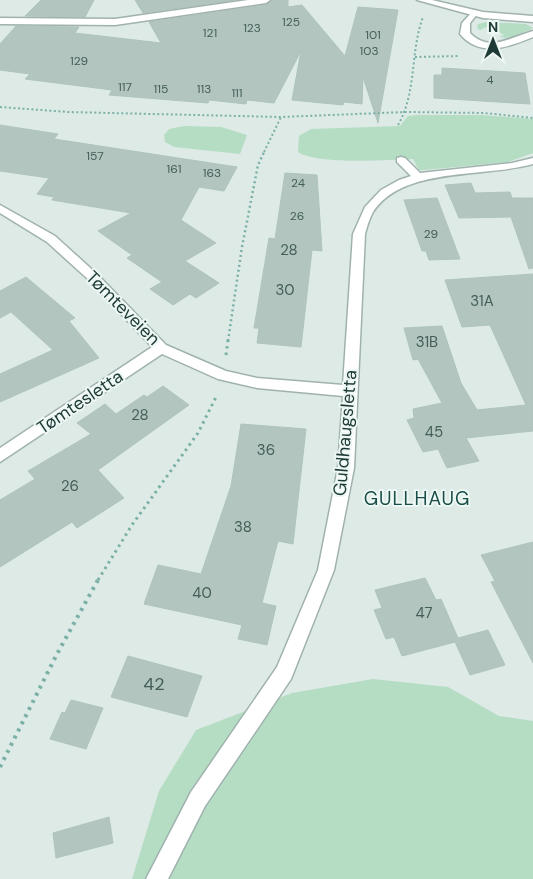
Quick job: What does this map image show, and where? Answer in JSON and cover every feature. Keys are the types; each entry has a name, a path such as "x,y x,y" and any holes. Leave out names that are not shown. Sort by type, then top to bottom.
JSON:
{"street":[{"path":"0,21 115,22 266,0"},
{"path":"421,0 448,3 474,13 533,19"},
{"path":"474,13 466,24 465,34 469,39 484,46 503,45 533,34"},
{"path":"401,160 418,177"},
{"name":"Guldhaugsletta","path":"157,879 198,799 284,673 310,614 326,570 346,468 359,234 367,210 393,186 418,177 510,167 533,161"},
{"name":"Tømteveien","path":"0,208 51,239 94,278 161,348 223,375 256,383 349,391"},
{"name":"Tømtesletta","path":"0,456 161,348"}],"path":[{"path":"398,126 406,112 419,28 427,12 435,3"},
{"path":"0,107 68,112 280,117 350,116 406,112 484,113 533,118"},
{"path":"0,767 76,617 120,541 203,425 223,375 242,247 258,165 280,117"}],"green space":[{"path":"486,22 526,24 533,28 511,38 499,37 504,35 489,26 480,30 477,28 478,24"},
{"path":"481,115 533,119 533,153 508,162 419,170 413,159 337,160 321,159 298,152 299,136 311,129 400,126 408,116"},
{"path":"184,126 221,127 247,135 240,154 174,147 165,142 164,135 169,129"},
{"path":"373,679 448,687 499,716 533,721 533,879 132,879 159,791 196,730 292,693"}],"building":[{"path":"41,0 94,0 85,17 25,16"},
{"path":"135,0 235,0 143,13"},
{"path":"272,0 288,0 288,7 302,5 345,56 358,7 398,10 378,123 363,77 362,104 344,102 343,105 292,100 301,51 274,103 247,100 246,104 209,100 208,103 109,95 112,90 25,79 30,74 0,70 0,44 16,26 79,27 75,33 161,43 149,22 266,5"},
{"path":"442,68 525,73 530,104 434,98 434,75 442,75"},
{"path":"0,125 58,134 54,139 237,167 224,191 199,187 181,220 216,243 185,261 219,283 196,298 190,294 173,305 150,289 162,282 127,258 132,255 98,231 131,213 52,200 54,197 37,194 49,178 0,171"},
{"path":"285,173 317,175 322,251 312,250 301,347 257,343 259,328 254,328 269,238 275,239"},
{"path":"471,183 475,193 510,192 512,198 533,198 533,268 529,269 511,217 459,218 445,185"},
{"path":"437,198 460,259 429,260 426,251 422,251 404,200"},
{"path":"533,274 533,431 466,438 479,461 447,468 438,449 423,452 407,420 414,418 413,409 442,403 418,359 413,360 404,328 442,326 461,383 477,410 526,405 490,325 462,327 445,280"},
{"path":"26,277 75,318 69,321 99,358 0,402 0,374 53,350 11,312 0,318 0,291"},
{"path":"163,386 189,405 98,470 124,498 77,528 72,522 0,567 0,500 35,479 28,471 91,434 77,423 105,404 116,414 144,395 147,397"},
{"path":"241,424 306,429 293,544 278,541 262,603 276,606 267,645 238,639 242,625 144,604 158,565 201,574 231,486"},
{"path":"533,542 533,663 491,582 495,581 481,555"},
{"path":"425,578 436,600 441,599 458,638 488,630 505,665 470,675 455,642 402,656 394,637 386,639 374,610 382,608 375,590"},
{"path":"128,656 202,676 187,717 111,697"},
{"path":"71,700 103,708 86,749 50,739 62,712 65,713"},
{"path":"109,817 113,843 56,858 53,833"}],"district":[{"name":"GULLHAUG","path":"417,498"}]}
